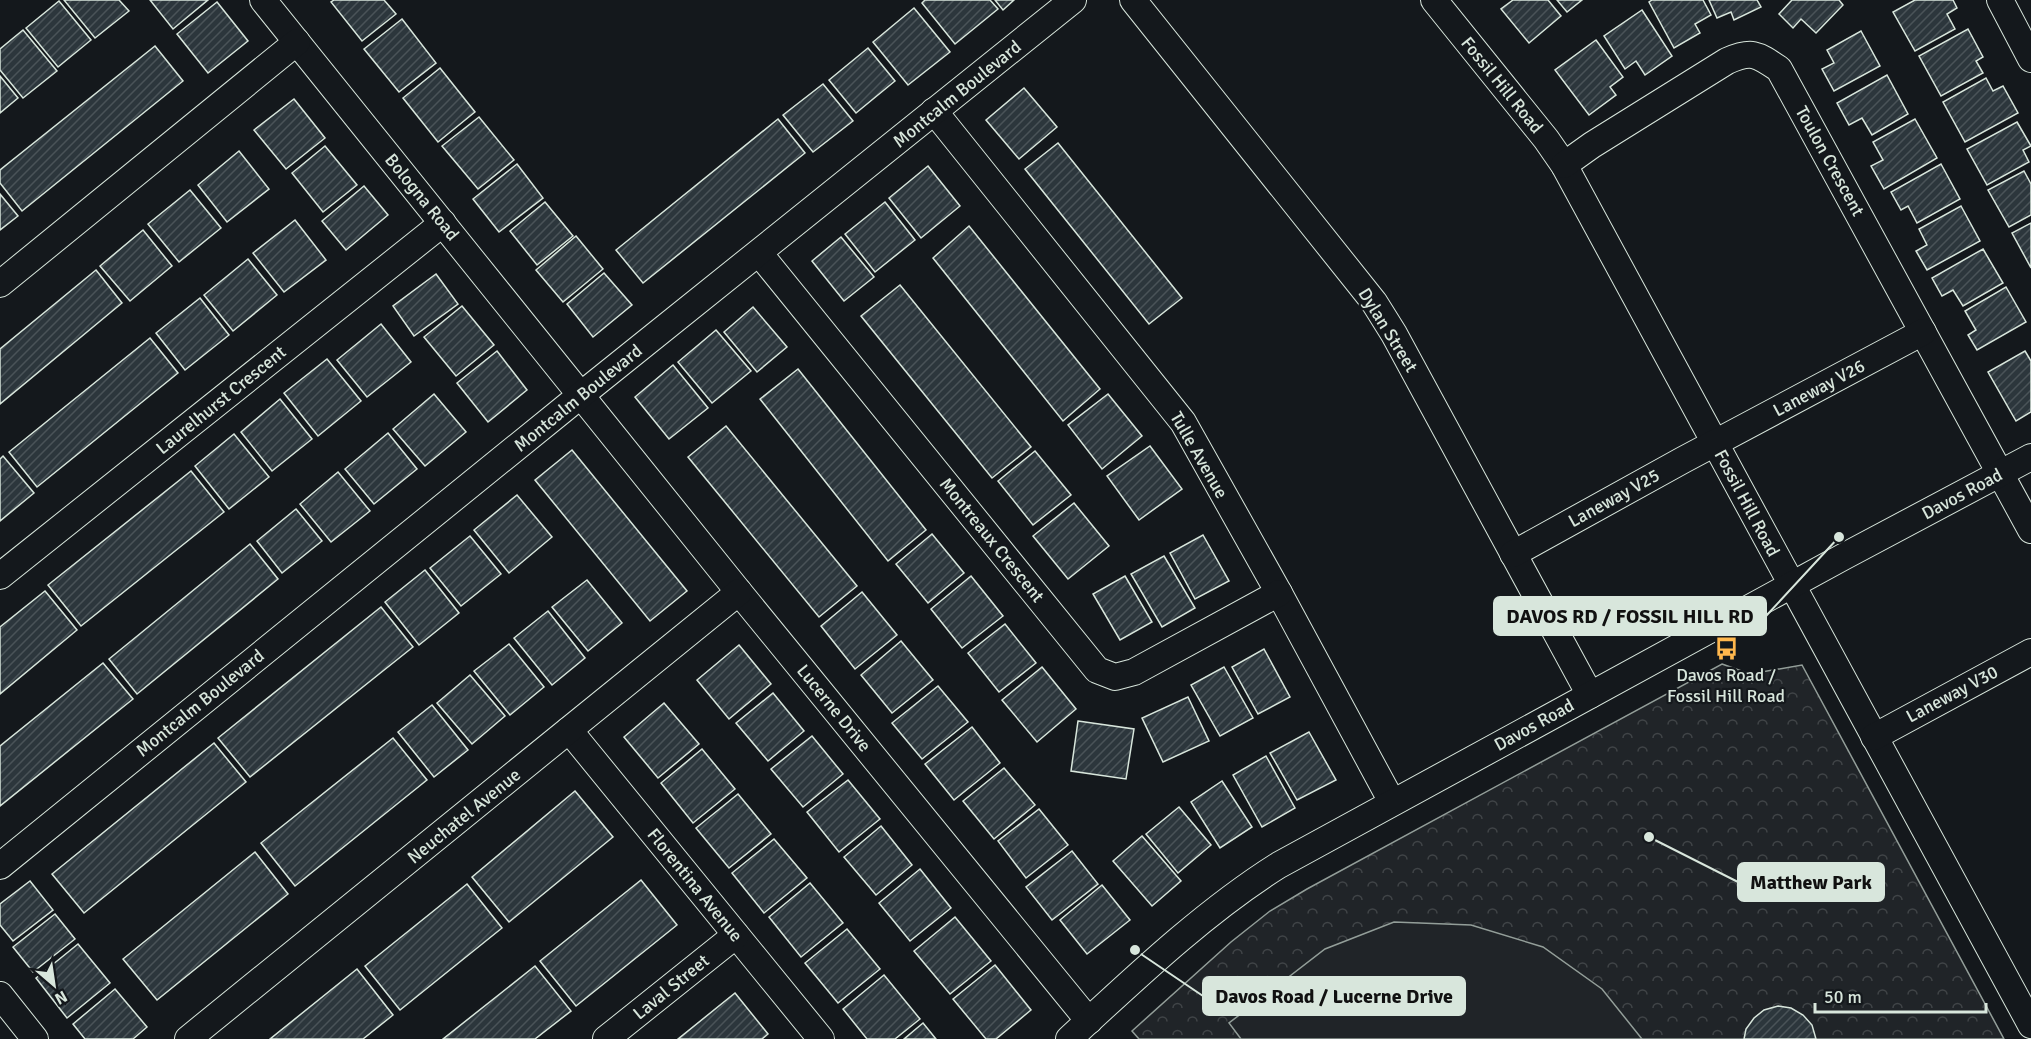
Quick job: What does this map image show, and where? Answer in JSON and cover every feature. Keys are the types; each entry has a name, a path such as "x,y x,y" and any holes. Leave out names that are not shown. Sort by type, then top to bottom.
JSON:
{"street":[{"name":"Bologna Road","path":"263,0 581,394"},
{"name":"Montcalm Boulevard","path":"0,866 581,394 1073,0"},
{"name":"Dylan Street","path":"1133,0 1374,302 1394,334 1590,695"},
{"name":"Fossil Hill Road","path":"1434,0 1546,139 1564,165 2031,1025"},
{"path":"2000,0 2031,59"},
{"path":"0,284 297,42"},
{"name":"Toulon Crescent","path":"1564,165 1592,145 1742,54 1759,56 1779,69 2031,530"},
{"name":"Tulle Avenue","path":"934,111 1183,422 1392,802"},
{"name":"Laurelhurst Crescent","path":"0,576 443,223"},
{"name":"Montreaux Crescent","path":"759,253 1097,670 1115,677 1134,672 1279,594"},
{"name":"Laneway V26","path":"1715,443 1923,332"},
{"name":"Lucerne Drive","path":"581,394 739,592 1089,1021"},
{"name":"Laneway V25","path":"1513,554 1715,443"},
{"name":"Davos Road","path":"1069,1039 1211,913 1246,886 1287,860 2031,457"},
{"name":"Neuchatel Avenue","path":"188,1039 739,592"},
{"name":"Laneway V30","path":"1874,737 2031,652"},
{"name":"Florentina Avenue","path":"569,730 821,1039"},
{"name":"Laval Street","path":"606,1039 735,935"},
{"path":"0,995 34,1039"}],"green space":[{"path":"1722,664 1750,674 1802,665 2004,1039 1139,1039 1132,1031 1231,942 1270,911"},
{"path":"1394,922 1471,925 1543,947 1602,989 1642,1039 1241,1039 1229,1023 1325,949"}],"building":[{"path":"64,0 119,0 129,11 95,38"},
{"path":"150,0 208,0 173,29"},
{"path":"334,0 384,0 396,14 362,41 331,2"},
{"path":"925,0 990,0 998,9 955,44 922,3"},
{"path":"995,0 1014,0 1003,10"},
{"path":"1513,0 1548,0 1561,16 1529,43 1501,9"},
{"path":"1557,0 1582,0 1567,12"},
{"path":"1652,0 1703,0 1711,15 1695,24 1700,33 1674,48 1649,2"},
{"path":"1709,0 1757,0 1761,7 1734,20 1731,12 1717,18"},
{"path":"1792,0 1839,0 1843,5 1816,33 1801,19 1793,28 1779,14"},
{"path":"1915,0 1953,0 1957,8 1947,14 1955,29 1915,51 1893,12"},
{"path":"59,1 91,40 58,67 26,28"},
{"path":"217,2 248,41 208,73 177,34"},
{"path":"914,8 950,52 908,85 873,42"},
{"path":"1642,10 1672,56 1645,75 1636,61 1625,69 1604,36"},
{"path":"402,19 436,63 399,92 364,49"},
{"path":"1968,29 1983,57 1976,61 1983,73 1941,96 1919,56"},
{"path":"23,30 57,71 23,98 0,70 0,49"},
{"path":"1861,31 1880,66 1834,91 1822,69 1834,63 1827,50"},
{"path":"1596,40 1623,77 1610,87 1616,95 1589,115 1555,70"},
{"path":"155,46 183,81 22,211 0,183 0,170"},
{"path":"868,48 895,81 856,113 829,80"},
{"path":"440,68 475,112 438,142 403,98"},
{"path":"1887,75 1908,114 1872,135 1862,118 1849,125 1837,103"},
{"path":"0,76 18,98 0,113"},
{"path":"1986,78 1993,91 2003,86 2018,113 1965,142 1943,102"},
{"path":"823,84 853,121 813,152 783,115"},
{"path":"1024,88 1057,127 1019,159 986,120"},
{"path":"294,99 325,138 286,169 254,130"},
{"path":"479,117 514,160 478,189 442,146"},
{"path":"778,119 805,153 643,283 616,250"},
{"path":"1915,119 1937,158 1884,189 1871,166 1883,160 1873,142"},
{"path":"2017,122 2031,146 2023,150 2029,162 1987,185 1967,149"},
{"path":"1058,143 1182,298 1149,324 1025,169"},
{"path":"325,146 357,185 323,212 292,173"},
{"path":"239,151 269,189 227,222 198,185"},
{"path":"517,164 543,198 499,232 473,199"},
{"path":"1941,164 1960,199 1917,223 1908,206 1901,210 1891,192"},
{"path":"928,166 960,206 921,238 889,198"},
{"path":"2024,171 2031,184 2031,215 2009,227 1988,190"},
{"path":"364,186 388,215 346,250 322,221"},
{"path":"190,190 221,228 179,262 148,224"},
{"path":"0,194 18,216 0,230"},
{"path":"545,202 573,236 537,265 510,231"},
{"path":"885,202 915,240 875,272 845,234"},
{"path":"1961,206 1980,241 1927,270 1916,251 1927,245 1919,229"},
{"path":"295,220 326,260 284,292 253,253"},
{"path":"2031,223 2031,268 2012,233"},
{"path":"969,226 1100,389 1063,421 933,258"},
{"path":"143,230 172,266 130,301 100,266"},
{"path":"576,236 603,269 563,302 536,270"},
{"path":"841,237 874,277 844,301 812,261"},
{"path":"1983,249 2003,283 1963,306 1953,290 1942,296 1932,278"},
{"path":"248,259 277,295 233,331 204,295"},
{"path":"96,270 122,303 0,404 0,349"},
{"path":"604,273 632,305 593,337 567,304"},
{"path":"436,274 458,304 414,336 393,306"},
{"path":"900,285 1031,447 992,478 861,316"},
{"path":"2006,287 2026,322 1977,350 1968,335 1976,330 1965,311"},
{"path":"200,298 229,335 185,370 156,333"},
{"path":"462,306 494,345 456,376 424,337"},
{"path":"753,307 787,347 757,372 724,332"},
{"path":"381,324 411,362 367,397 337,360"},
{"path":"716,330 751,371 712,403 678,362"},
{"path":"150,338 178,373 37,487 9,452"},
{"path":"497,351 527,390 488,422 457,383"},
{"path":"2025,351 2031,361 2031,412 2016,421 1988,372"},
{"path":"327,359 361,401 318,436 284,393"},
{"path":"673,365 708,408 669,439 635,397"},
{"path":"798,369 926,530 888,561 760,399"},
{"path":"434,394 466,432 425,466 393,429"},
{"path":"1108,394 1142,436 1102,469 1068,425"},
{"path":"280,399 312,439 272,471 241,432"},
{"path":"726,426 857,586 819,617 688,457"},
{"path":"388,433 417,469 374,504 345,469"},
{"path":"234,434 269,477 229,509 195,466"},
{"path":"1150,446 1182,489 1139,520 1107,476"},
{"path":"572,450 687,591 650,621 535,480"},
{"path":"1035,451 1071,495 1033,525 998,481"},
{"path":"3,456 34,493 0,521 0,459"},
{"path":"191,471 224,512 81,626 48,585"},
{"path":"338,472 370,511 331,542 300,504"},
{"path":"517,495 552,537 509,573 474,530"},
{"path":"1074,503 1109,546 1068,579 1033,536"},
{"path":"296,509 322,541 282,573 257,541"},
{"path":"932,534 964,573 928,603 896,564"},
{"path":"1203,535 1229,581 1195,599 1170,553"},
{"path":"470,536 501,574 461,606 430,568"},
{"path":"250,544 278,579 137,694 109,659"},
{"path":"1164,556 1195,608 1162,627 1131,574"},
{"path":"425,570 459,613 419,645 385,602"},
{"path":"971,576 1003,616 962,648 931,609"},
{"path":"1125,576 1152,622 1120,640 1093,594"},
{"path":"587,580 622,623 588,651 552,607"},
{"path":"45,591 77,630 0,694 0,627"},
{"path":"862,592 897,635 855,669 821,626"},
{"path":"381,607 413,647 250,777 218,738"},
{"path":"548,611 585,658 552,685 514,638"},
{"path":"1005,624 1036,663 999,692 968,653"},
{"path":"901,641 933,680 892,713 861,675"},
{"path":"509,644 544,687 510,715 474,671"},
{"path":"739,645 771,684 729,719 697,680"},
{"path":"1264,649 1290,697 1258,714 1232,667"},
{"path":"103,663 133,699 0,806 0,746"},
{"path":"1042,667 1076,709 1037,742 1002,700"},
{"path":"1224,667 1253,718 1220,736 1191,685"},
{"path":"470,675 505,716 472,744 437,703"},
{"path":"938,686 968,722 922,759 892,723"},
{"path":"773,693 804,731 768,761 736,723"},
{"path":"1188,697 1209,741 1163,762 1142,718"},
{"path":"664,703 699,744 658,778 624,737"},
{"path":"432,705 468,750 434,777 398,732"},
{"path":"1078,721 1134,729 1126,779 1071,771"},
{"path":"972,727 1000,763 954,800 925,764"},
{"path":"1309,732 1336,780 1297,800 1270,753"},
{"path":"812,736 843,774 803,807 771,769"},
{"path":"393,738 427,780 295,886 261,843"},
{"path":"214,743 246,782 84,913 52,874"},
{"path":"702,749 735,789 693,823 661,783"},
{"path":"1266,756 1295,808 1262,827 1233,775"},
{"path":"1004,768 1035,805 994,839 963,801"},
{"path":"848,780 880,819 839,852 807,812"},
{"path":"1222,781 1252,827 1220,848 1191,802"},
{"path":"575,791 613,837 509,922 472,877"},
{"path":"738,794 771,834 729,868 696,828"},
{"path":"1179,807 1211,845 1178,873 1146,834"},
{"path":"1039,809 1068,845 1026,878 998,841"},
{"path":"881,826 912,865 876,895 844,857"},
{"path":"1142,836 1181,881 1152,906 1113,861"},
{"path":"774,839 807,878 764,913 732,873"},
{"path":"1072,851 1098,884 1052,920 1026,887"},
{"path":"255,852 288,894 157,1000 123,959"},
{"path":"920,869 951,908 910,941 879,903"},
{"path":"641,880 677,925 576,1006 540,961"},
{"path":"30,881 53,910 13,941 0,925 0,904"},
{"path":"810,883 843,923 801,957 769,917"},
{"path":"467,884 502,928 400,1010 365,966"},
{"path":"1102,885 1130,920 1087,954 1060,920"},
{"path":"55,914 75,939 33,972 13,947"},
{"path":"955,917 991,961 950,994 914,951"},
{"path":"847,929 880,969 838,1003 805,963"},
{"path":"78,944 110,983 67,1018 36,978"},
{"path":"995,965 1031,1010 996,1039 986,1039 953,999"},
{"path":"535,966 571,1011 535,1039 443,1039"},
{"path":"357,969 393,1015 363,1039 270,1039"},
{"path":"884,975 920,1019 895,1039 867,1039 843,1009"},
{"path":"115,989 147,1027 133,1039 85,1039 73,1024"},
{"path":"735,993 768,1034 762,1039 678,1039"},
{"path":"1778,1006 1791,1008 1803,1015 1812,1025 1816,1039 1744,1039 1746,1029 1754,1018 1764,1010"},
{"path":"923,1023 936,1039 904,1039"}],"place":[{"name":"DAVOS RD / FOSSIL HILL RD","path":"1839,537"},
{"name":"Davos Road / Fossil Hill Road","path":"1726,649"},
{"name":"Matthew Park","path":"1649,837"},
{"name":"Davos Road / Lucerne Drive","path":"1135,950"}]}
